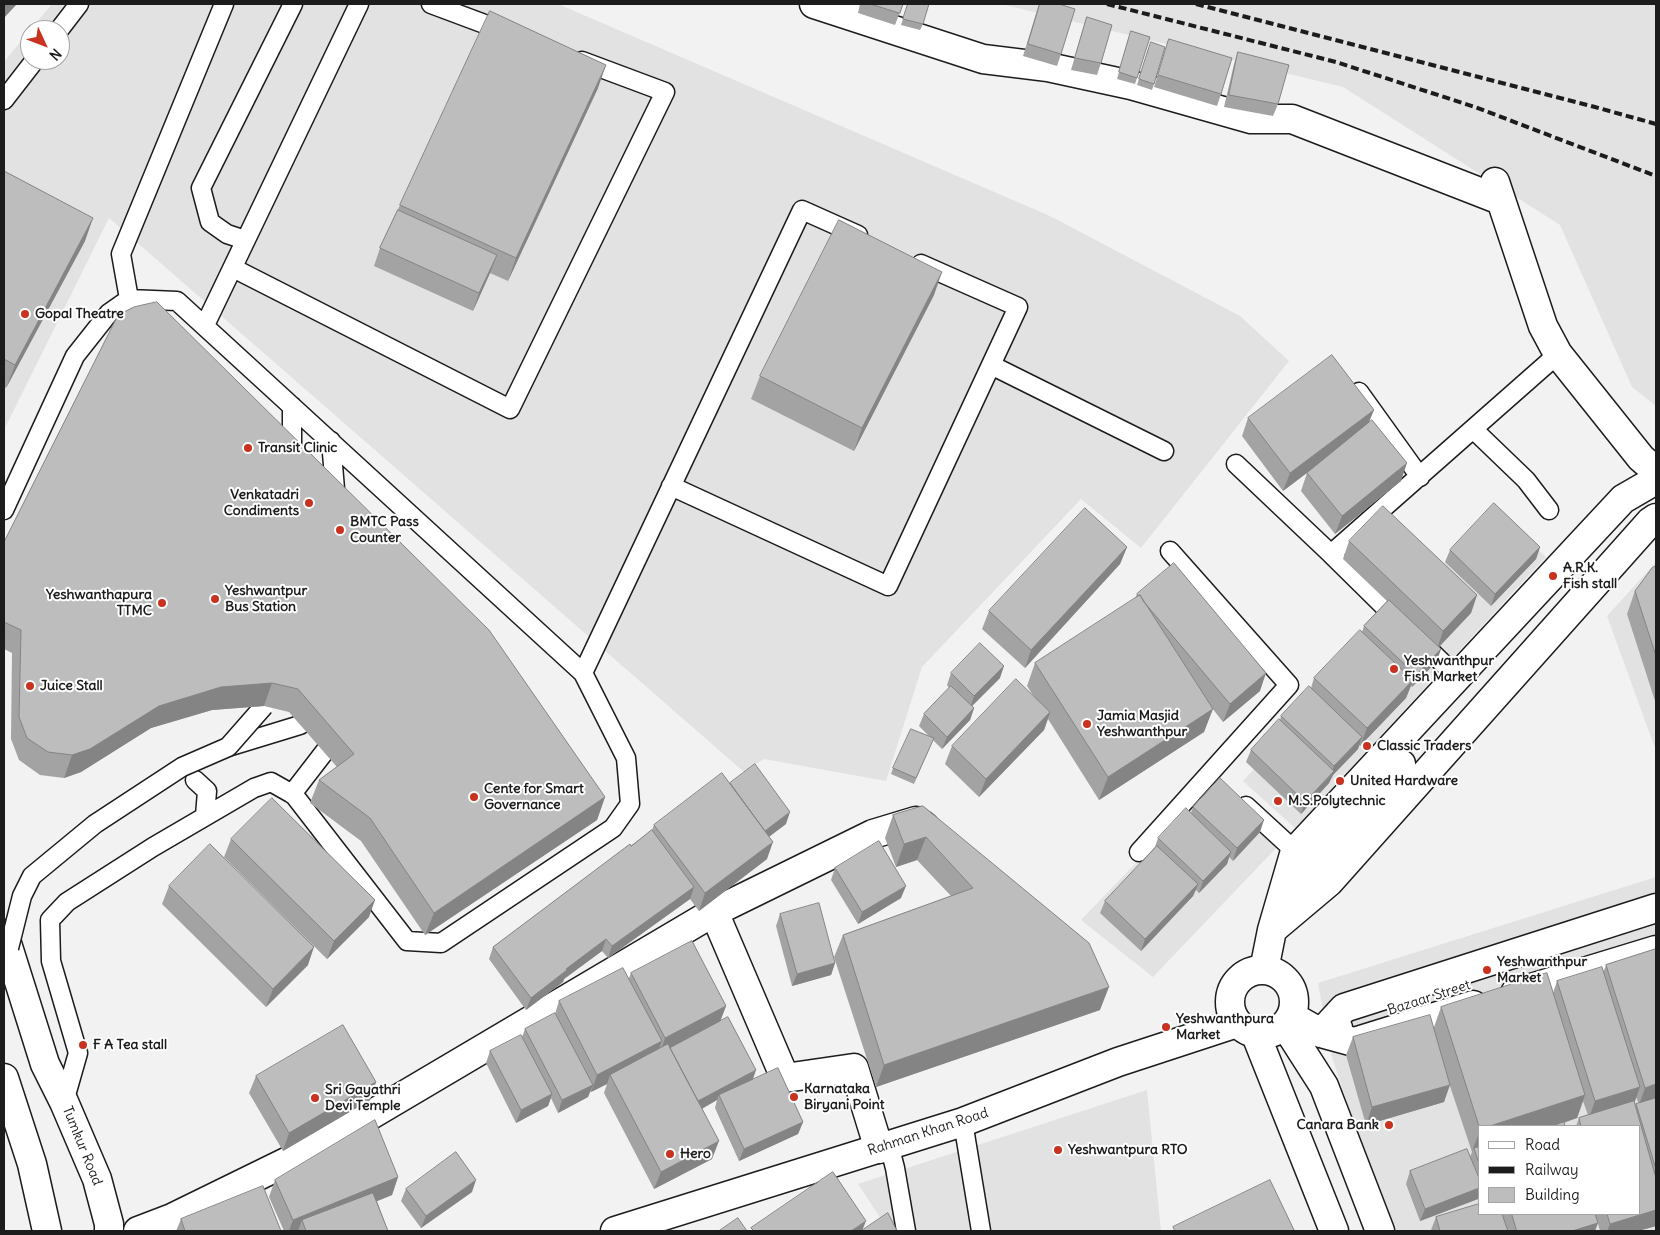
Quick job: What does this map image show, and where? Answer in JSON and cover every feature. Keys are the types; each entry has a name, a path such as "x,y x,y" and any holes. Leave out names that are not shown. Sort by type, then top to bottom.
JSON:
{"main road":[{"path":"814,4 983,59 1048,67 1131,85 1251,119 1292,119 1497,189 1543,326 1558,354 1641,458 1656,472"},
{"path":"1264,970 1272,930 1296,851 1623,499 1656,480"},
{"path":"1272,930 1309,869 1341,831 1462,697 1617,531 1649,500 1656,497"},
{"path":"1272,930 1329,882 1650,522 1656,518"},
{"path":"138,1231 172,1218 315,1148 714,912 873,834 916,821 940,838"},
{"path":"1321,1033 1344,1008 1656,908"},
{"path":"714,912 785,1078 854,1068 884,1147"},
{"name":"Bazaar Street","path":"1321,1033 1656,926"},
{"name":"Tumkur Road","path":"6,941 45,1064 64,1102 97,1179 109,1224 109,1231"},
{"path":"1288,1020 1321,1033 1354,1042 1656,950"},
{"path":"1288,1020 1294,1006 1294,997 1285,979 1276,973 1256,970 1245,974 1236,982 1229,1002 1231,1014 1246,1029 1334,1231"},
{"path":"1288,1020 1324,1086 1380,1231"},
{"name":"Rahman Khan Road","path":"615,1231 963,1122 1118,1062 1246,1029 1267,1034 1278,1031 1288,1020"},
{"path":"4,1078 32,1164 47,1224 47,1231"}],"lane":[{"path":"66,20 79,4"},
{"path":"130,299 121,254 224,4"},
{"path":"245,240 227,234 210,222 201,188 293,4"},
{"path":"205,325 359,4"},
{"path":"431,4 524,39"},
{"path":"232,268 510,409 665,92 571,57"},
{"path":"4,100 27,70"},
{"path":"583,673 802,210 874,242"},
{"path":"671,486 888,586 1018,308 910,258"},
{"path":"4,510 75,356 108,313 130,299 177,301 583,673 626,758 630,804 613,828 441,943 407,941 292,794 271,782 254,788 153,847 67,902 50,920 51,961 78,1053 64,1102"},
{"path":"1331,554 1558,354"},
{"path":"991,364 1164,451"},
{"path":"1348,377 1420,477"},
{"path":"278,471 292,447 292,406"},
{"path":"1473,429 1526,480 1549,510"},
{"path":"331,441 338,517"},
{"path":"1236,464 1457,677"},
{"path":"1139,852 1290,685 1170,551"},
{"path":"228,747 264,706 262,688"},
{"path":"6,941 22,896 32,876 95,824 182,767 228,747 300,725 317,689"},
{"path":"292,794 340,732 341,714"},
{"path":"1210,774 1296,851"},
{"path":"195,780 207,791 205,816"},
{"path":"963,1122 981,1231"},
{"path":"884,1147 895,1168 906,1231"}],"shaded area":[{"path":"52,4 558,4 1050,216 1240,316 1289,361 1141,548 1081,499 922,667 886,781 764,759 744,772 109,218 4,430 4,62 20,42 20,70 70,70 70,20 38,20"},
{"path":"1001,4 1656,4 1656,406 1632,387 1560,225 1343,87"},
{"name":"Yeshwanthpur Fish Market","path":"1494,509 1546,557 1295,828 1243,781"},
{"path":"1656,562 1656,751 1607,616"},
{"path":"1213,783 1280,844 1153,977 1081,920"},
{"path":"1656,877 1656,1231 1389,1231 1332,1057 1318,983"},
{"name":"Yeshwantpura RTO","path":"1147,1090 1161,1231 876,1231 885,1225 858,1184"}],"building":[{"path":"871,4 903,4 900,13"},
{"path":"908,4 929,4 923,24 903,19"},
{"path":"1040,4 1059,4 1075,9 1061,54 1028,44"},
{"path":"490,11 606,65 516,258 400,205"},
{"path":"1087,17 1112,25 1101,63 1075,58"},
{"path":"1131,31 1150,37 1137,78 1119,72"},
{"path":"1169,39 1232,58 1221,94 1158,75"},
{"path":"1151,42 1165,47 1154,84 1139,79"},
{"path":"1238,52 1289,65 1278,104 1229,95"},
{"name":"Gopal Theatre","path":"4,171 93,218 15,365 4,359"},
{"path":"398,210 497,255 479,293 380,248"},
{"path":"839,220 942,272 862,428 760,376"},
{"name":"Yeshwantpur Bus Station","path":"157,302 489,630 605,797 434,913 370,818 319,780 354,754 298,689 272,683 221,687 159,706 90,749 72,755 48,752 27,738 19,717 21,630 4,622 4,542 118,315 134,307"},
{"path":"1332,355 1374,410 1290,473 1248,418"},
{"path":"1372,420 1407,463 1342,516 1307,473"},
{"path":"1494,503 1540,547 1495,594 1450,550"},
{"path":"1383,506 1477,595 1443,631 1349,541"},
{"path":"1085,508 1127,547 1031,650 989,611"},
{"path":"1174,563 1266,673 1230,704 1140,595 1137,594"},
{"path":"1656,566 1656,656 1635,591 1652,568"},
{"path":"1140,595 1213,709 1108,777 1035,663"},
{"path":"1389,600 1441,649 1416,675 1364,626"},
{"path":"1360,630 1413,680 1367,728 1314,678"},
{"path":"980,643 1004,666 974,696 951,673"},
{"path":"1016,679 1050,712 986,779 952,746"},
{"path":"951,686 974,708 947,737 924,714"},
{"path":"1309,686 1362,737 1334,766 1281,716"},
{"path":"1279,719 1334,771 1305,802 1251,750"},
{"path":"911,729 934,738 916,778 893,768"},
{"path":"755,764 790,812 765,831 730,783"},
{"path":"722,773 773,842 705,893 654,825"},
{"path":"1220,778 1264,820 1237,848 1193,807"},
{"path":"272,798 375,900 334,941 231,839"},
{"path":"923,806 1089,943 1109,987 884,1065 843,935 973,888 926,837 904,844 893,815"},
{"path":"1186,808 1231,852 1203,881 1158,838"},
{"path":"652,830 694,887 612,946 606,939 531,998 493,947 630,844 631,846"},
{"path":"879,841 906,886 862,912 835,868"},
{"path":"210,844 314,947 273,989 169,886"},
{"path":"1157,846 1198,884 1145,939 1105,901"},
{"path":"819,903 835,963 797,974 780,914"},
{"path":"692,941 726,1006 665,1038 631,973"},
{"path":"1656,949 1656,1084 1645,1088 1606,965"},
{"path":"1602,967 1640,1087 1595,1101 1557,981"},
{"path":"623,968 662,1041 597,1075 559,1001"},
{"path":"1547,973 1585,1095 1493,1125 1479,1125 1441,1007"},
{"path":"555,1013 593,1085 562,1100 525,1029"},
{"path":"1430,1015 1450,1085 1372,1107 1353,1037"},
{"path":"728,1017 756,1070 698,1101 670,1048"},
{"path":"343,1025 376,1082 289,1133 256,1076"},
{"path":"521,1035 552,1094 521,1110 490,1051"},
{"path":"668,1044 719,1141 661,1172 610,1075"},
{"path":"778,1068 803,1122 744,1149 719,1095"},
{"path":"1656,1098 1656,1169 1636,1104"},
{"path":"1634,1101 1656,1178 1656,1210 1640,1215 1640,1125 1581,1125 1579,1118"},
{"path":"375,1120 398,1177 293,1220 275,1180"},
{"path":"1478,1147 1478,1161 1474,1148"},
{"path":"1467,1149 1478,1176 1478,1188 1425,1209 1410,1171"},
{"path":"456,1152 476,1180 426,1216 406,1189"},
{"path":"833,1172 866,1221 851,1231 754,1231 751,1228"},
{"path":"1270,1180 1294,1230 1175,1231 1173,1227"},
{"path":"263,1186 281,1231 185,1231 181,1219"},
{"path":"373,1193 388,1231 306,1231 302,1220"},
{"path":"1478,1204 1478,1215 1502,1215 1508,1231 1440,1231 1436,1217"},
{"path":"888,1213 897,1231 861,1231"},
{"path":"1512,1215 1595,1215 1598,1223 1572,1231 1517,1231"},
{"path":"1607,1215 1640,1215 1610,1224"},
{"path":"738,1218 747,1231 719,1231"}],"railway":[{"path":"1107,4 1336,62 1475,107 1656,176"},
{"path":"1196,4 1656,124"}],"place":[{"name":"Gopal Theatre","path":"25,314"},
{"name":"Transit Clinic","path":"248,448"},
{"name":"Venkatadri Condiments","path":"309,503"},
{"name":"BMTC Pass Counter","path":"340,530"},
{"name":"A.R.K. Fish stall","path":"1553,576"},
{"name":"Yeshwantpur Bus Station","path":"215,599"},
{"name":"Yeshwanthapura TTMC","path":"162,603"},
{"name":"Yeshwanthpur Fish Market","path":"1394,669"},
{"name":"Juice Stall","path":"30,686"},
{"name":"Jamia Masjid Yeshwanthpur","path":"1087,724"},
{"name":"Classic Traders","path":"1367,746"},
{"name":"United Hardware","path":"1340,781"},
{"name":"Cente for Smart Governance","path":"474,797"},
{"name":"M.S.Polytechnic","path":"1278,801"},
{"name":"Yeshwanthpur Market","path":"1487,970"},
{"name":"Yeshwanthpura Market","path":"1166,1027"},
{"name":"F A Tea stall","path":"83,1045"},
{"name":"Karnataka Biryani Point","path":"794,1097"},
{"name":"Sri Gayathri Devi Temple","path":"315,1098"},
{"name":"Canara Bank","path":"1389,1125"},
{"name":"Yeshwantpura RTO","path":"1058,1150"},
{"name":"Hero","path":"670,1154"}]}
